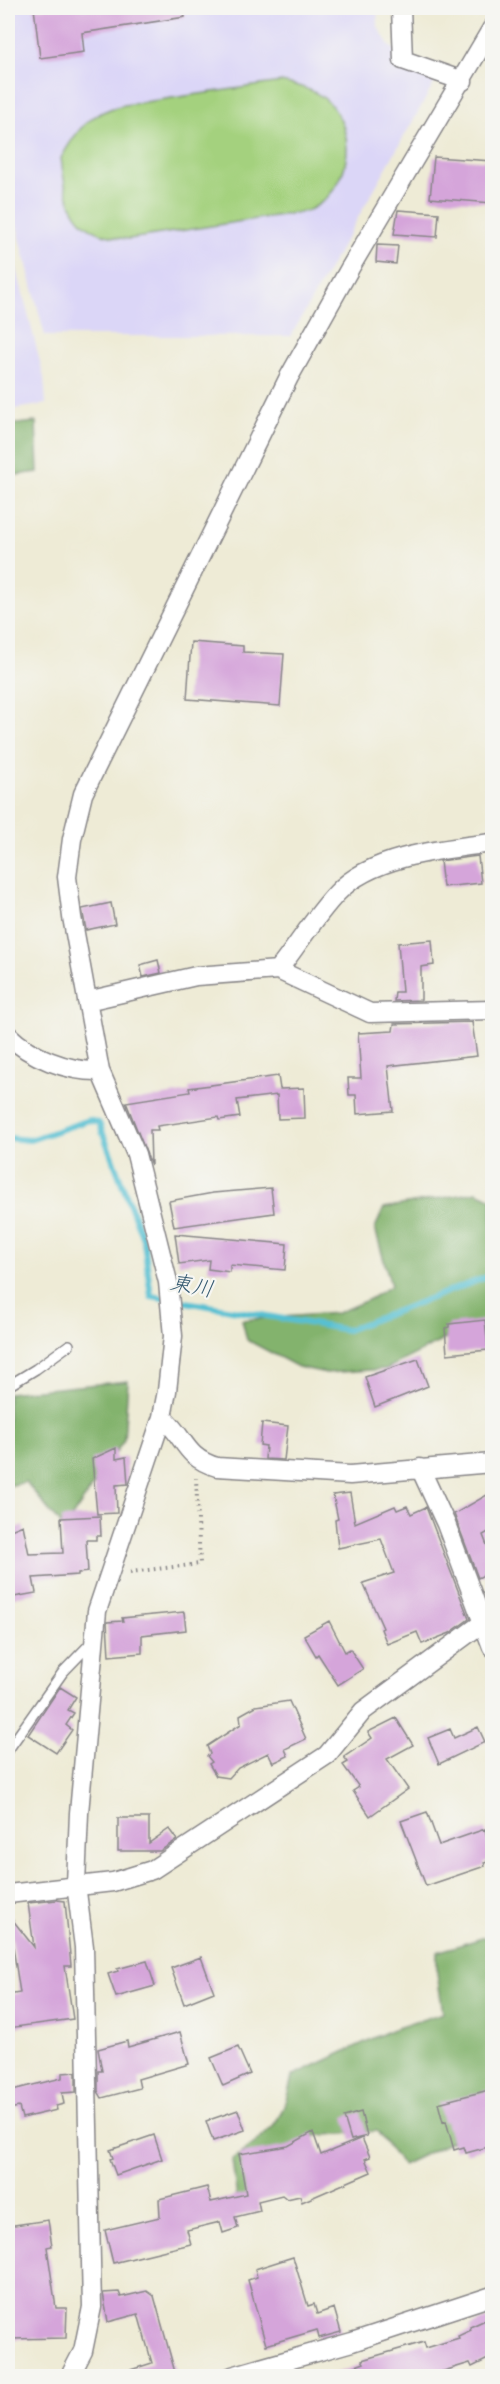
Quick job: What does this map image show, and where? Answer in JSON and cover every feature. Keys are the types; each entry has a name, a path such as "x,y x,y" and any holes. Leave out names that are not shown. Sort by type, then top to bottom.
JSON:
{"street":[{"path":"401,8 404,60 463,81"},
{"path":"70,2376 83,2351 92,2307 84,1947 76,1884 79,1813 93,1640 97,1611 108,1575 162,1417 171,1364 170,1294 136,1154 100,1071 67,877 72,839 83,794 290,377 350,267 463,81 492,28"},
{"path":"278,970 337,892 352,880 371,870 428,851 492,843"},
{"path":"87,1001 196,976 278,970 370,1013 492,1010"},
{"path":"12,1044 74,1070 100,1071"},
{"path":"162,1417 172,1425 195,1457 217,1467 350,1474 492,1463"},
{"path":"420,1468 488,1620 492,1647"},
{"path":"8,1894 76,1884 112,1882 152,1870 327,1755 363,1711 488,1620"},
{"path":"232,2376 352,2342 492,2296"}],"lane":[{"path":"8,1386 69,1345"},
{"path":"8,1750 63,1672 93,1640"}],"path":[{"path":"108,1575 200,1564 195,1457"}],"shaded area":[{"path":"8,8 377,8 378,27 390,47 440,73 291,336 45,336 8,191"},
{"path":"8,234 44,378 46,404 8,410"}],"green space":[{"path":"281,82 304,88 325,99 336,112 344,127 347,143 342,176 322,202 307,211 129,239 96,232 85,225 77,215 66,191 61,158 79,130 93,117 124,105"},
{"path":"36,422 38,472 8,476 8,425"},
{"path":"477,1192 492,1199 492,1328 445,1339 386,1369 326,1373 298,1367 247,1340 242,1320 337,1313 370,1299 391,1286 375,1228 384,1208"},
{"path":"128,1381 124,1440 64,1529 26,1482 8,1486 8,1393"},
{"path":"492,1935 492,2104 463,2114 461,2137 402,2165 377,2131 313,2136 298,2179 237,2199 232,2160 273,2126 284,2106 292,2076 391,2030 443,2013 437,1973 437,1952"}],"building":[{"path":"34,8 184,8 185,17 82,33 84,52 40,58"},
{"path":"434,157 492,161 492,203 430,198"},
{"path":"398,210 439,213 437,237 394,234"},
{"path":"377,245 398,246 396,264 376,262"},
{"path":"191,642 243,646 243,652 284,654 280,706 187,699"},
{"path":"478,856 481,883 443,887 440,861"},
{"path":"111,903 115,924 86,930 82,909"},
{"path":"432,940 434,965 421,967 421,1000 394,1001 395,992 402,992 398,943"},
{"path":"158,960 161,973 143,977 140,965"},
{"path":"472,1022 477,1056 388,1066 393,1111 357,1114 356,1095 349,1095 348,1078 361,1078 358,1033 393,1031 394,1024"},
{"path":"278,1076 280,1089 304,1088 305,1118 278,1119 277,1095 237,1100 240,1117 219,1120 218,1117 157,1126 158,1130 150,1130 151,1165 126,1102 190,1092 189,1088"},
{"path":"271,1188 274,1213 174,1227 169,1201 213,1193"},
{"path":"175,1234 287,1244 285,1270 230,1265 230,1272 208,1269 209,1260 179,1264"},
{"path":"485,1320 488,1350 447,1354 445,1328 449,1327 449,1324"},
{"path":"418,1359 428,1386 375,1407 365,1377"},
{"path":"262,1423 288,1426 284,1460 265,1459 266,1446 260,1445"},
{"path":"116,1448 116,1459 126,1457 128,1484 116,1485 117,1513 97,1514 92,1459"},
{"path":"492,1492 492,1530 483,1535 492,1558 492,1571 478,1578 454,1514"},
{"path":"350,1493 355,1523 395,1506 397,1510 407,1506 411,1514 426,1507 469,1619 450,1633 422,1644 417,1632 387,1644 381,1629 383,1628 363,1583 394,1573 381,1539 338,1548 335,1520 338,1519 333,1495"},
{"path":"100,1516 101,1536 96,1536 96,1540 86,1540 88,1572 78,1573 78,1575 33,1578 36,1593 8,1598 8,1531 23,1525 29,1554 63,1553 61,1518"},
{"path":"184,1612 186,1630 142,1635 142,1653 109,1656 107,1622 123,1621 122,1618"},
{"path":"329,1621 345,1652 350,1649 363,1669 338,1685 318,1654 316,1656 304,1635"},
{"path":"60,1687 76,1697 68,1710 74,1713 66,1725 72,1730 56,1753 28,1735"},
{"path":"289,1701 306,1739 285,1749 288,1756 273,1763 268,1753 238,1768 229,1778 216,1776 209,1764 212,1762 207,1756 210,1754 207,1746 241,1724 240,1715 256,1706"},
{"path":"396,1718 413,1745 387,1759 408,1789 370,1816 353,1791 359,1787 343,1765 348,1762 344,1757 372,1738 368,1732"},
{"path":"478,1727 485,1742 439,1764 428,1738 450,1729 454,1738"},
{"path":"427,1812 439,1845 485,1829 492,1860 484,1862 485,1866 426,1886 401,1821"},
{"path":"118,1818 149,1818 149,1843 169,1829 177,1840 160,1851 118,1851"},
{"path":"65,1901 71,1966 65,1966 73,2019 8,2028 8,1995 20,1993 8,1914 34,1947 28,1903"},
{"path":"201,1957 214,1992 184,2004 171,1968"},
{"path":"147,1961 155,1986 116,1997 108,1974 118,1971 117,1969"},
{"path":"180,2032 189,2064 138,2079 140,2088 102,2098 98,2091 98,2071 102,2071 98,2049 127,2041 128,2047"},
{"path":"238,2047 250,2074 223,2086 211,2058"},
{"path":"76,2072 76,2092 62,2093 64,2104 56,2106 57,2110 22,2118 19,2107 8,2109 8,2091 62,2078 62,2073"},
{"path":"489,2090 492,2101 492,2146 466,2153 464,2147 454,2150 438,2103"},
{"path":"238,2110 245,2130 213,2141 206,2121"},
{"path":"361,2112 367,2136 351,2140 344,2117"},
{"path":"313,2132 321,2155 362,2138 370,2157 365,2159 371,2172 302,2202 300,2196 287,2199 282,2195 258,2201 260,2211 235,2217 238,2228 223,2233 220,2222 187,2230 191,2244 113,2263 105,2230 160,2217 159,2199 207,2187 211,2202 246,2194 239,2154 288,2146"},
{"path":"154,2135 162,2159 116,2175 110,2159 113,2158 110,2150"},
{"path":"48,2220 52,2246 47,2247 56,2308 67,2308 66,2338 8,2339 8,2226"},
{"path":"293,2257 308,2306 314,2304 317,2314 334,2308 341,2332 319,2338 317,2330 266,2345 248,2280 257,2277 255,2269"},
{"path":"147,2291 154,2296 176,2376 121,2376 121,2373 152,2363 138,2314 108,2322 103,2293 119,2292 121,2297"},
{"path":"492,2317 492,2357 472,2367 470,2363 434,2374 435,2376 334,2376 334,2374 364,2363 362,2360 424,2342 426,2348 459,2338 458,2336 471,2330 470,2327"}],"waterway":[{"name":"東川","path":"8,1138 30,1140 89,1120 99,1123 144,1242 151,1296 347,1330 492,1275"}]}
